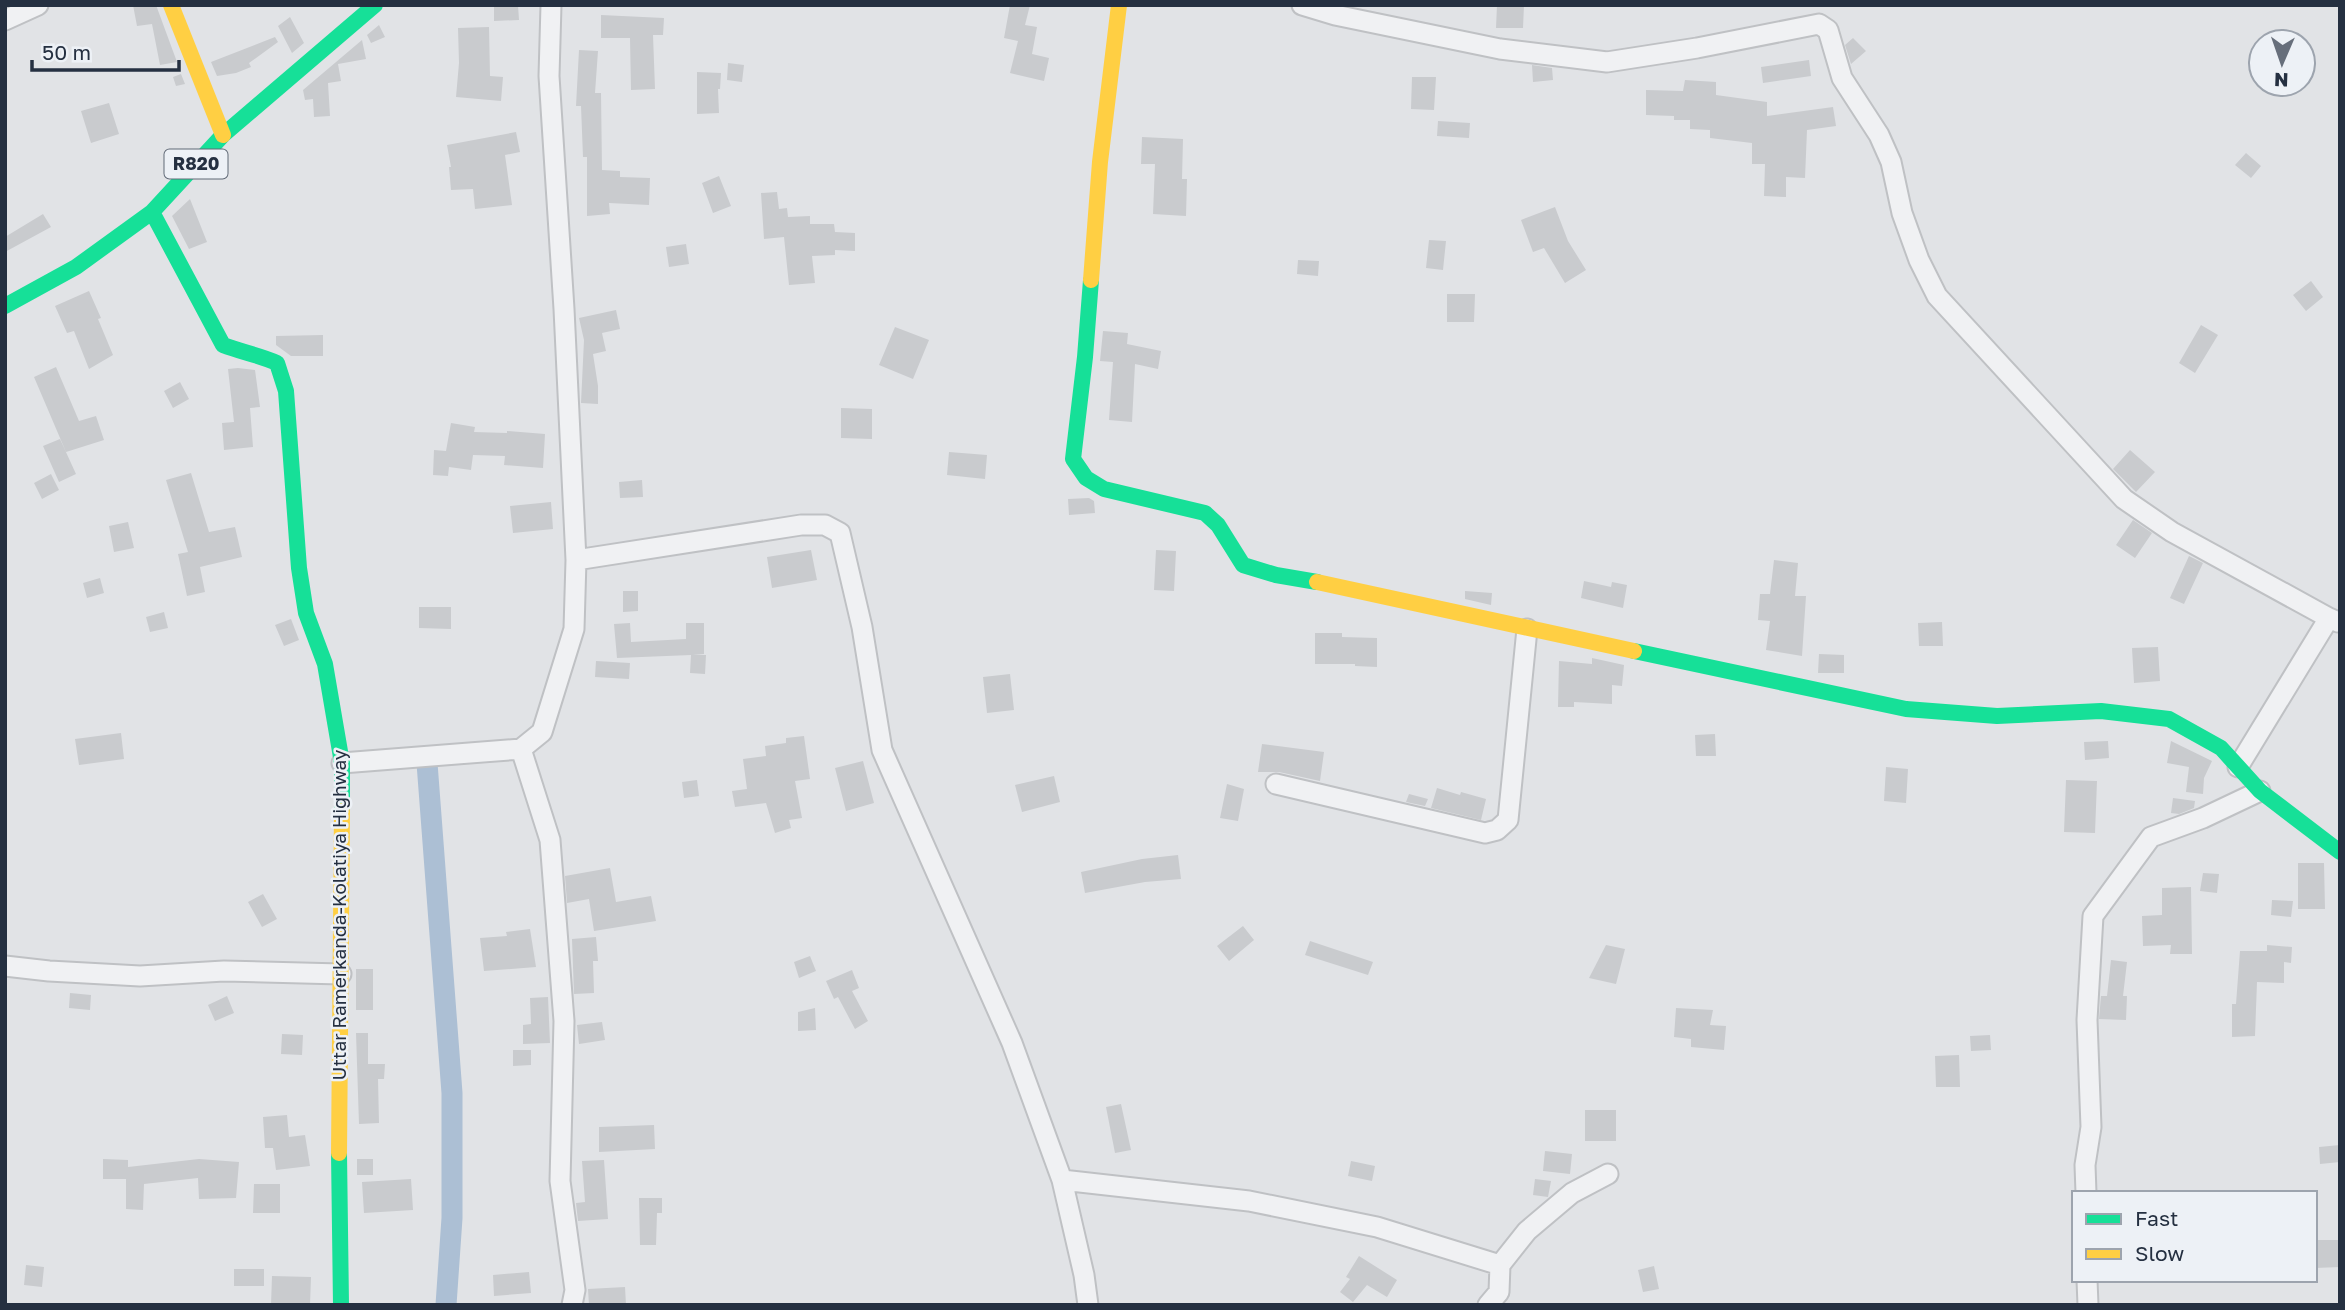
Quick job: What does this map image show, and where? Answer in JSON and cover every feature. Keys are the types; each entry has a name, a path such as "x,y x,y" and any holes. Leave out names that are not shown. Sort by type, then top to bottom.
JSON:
{"main road":[{"path":"171,5 223,135"},
{"name":"R820","path":"5,306 76,267 152,212 223,135 375,5"},
{"path":"1119,5 1100,162 1085,356 1073,459 1086,478 1104,489 1205,513 1218,525 1243,565 1276,575 1345,587 1527,629 1906,709 1997,716 2101,711 2169,719 2221,748 2260,792 2340,852"},
{"name":"Uttar Ramerkanda-Kolatiya Highway","path":"152,212 223,345 240,352 260,355 277,363 286,391 299,568 306,614 325,664 342,763 339,1179 341,1305"}],"street":[{"path":"5,20 38,5"},
{"path":"342,763 522,749 542,732 574,629 576,560 549,76 551,5"},
{"path":"1302,5 1335,15 1500,49 1607,62 1819,24 1828,30 1842,78 1879,135 1891,162 1902,213 1919,260 1937,296 2124,499 2172,532 2334,621 2238,767"},
{"path":"576,560 802,525 825,525 840,533 862,627 882,750 1012,1043 1062,1180 1084,1275 1088,1305"},
{"path":"1276,784 1485,833 1497,830 1508,820 1527,629"},
{"path":"522,749 550,840 564,1021 560,1181 575,1290 572,1305"},
{"path":"2086,1191 2085,1165 2091,1127 2087,1020 2093,916 2151,837 2203,818 2260,792"},
{"path":"5,966 140,976 224,971 341,974"},
{"path":"1489,1305 1499,1292 1500,1265 1527,1231 1572,1193 1608,1174"},
{"path":"1062,1180 1249,1201 1377,1227 1500,1265"},
{"path":"2087,1282 2088,1305"}],"building":[{"path":"133,5 156,5 177,62 160,65 152,24 137,26"},
{"path":"494,5 518,5 519,20 494,21"},
{"path":"1010,5 1030,5 1025,25 1037,27 1032,54 1049,58 1044,81 1010,73 1018,41 1004,38"},
{"path":"1497,5 1524,5 1523,28 1496,28"},
{"path":"601,15 664,18 663,35 653,35 655,89 631,90 630,38 601,38"},
{"path":"290,17 304,43 292,53 278,26"},
{"path":"379,25 385,37 371,43 367,35"},
{"path":"489,27 490,76 503,77 501,101 456,97 458,28"},
{"path":"275,37 278,42 249,63 251,67 217,76 211,62"},
{"path":"1853,38 1866,51 1851,64 1845,45"},
{"path":"362,40 366,59 338,64 341,81 328,83 330,116 314,117 313,99 305,100 303,90"},
{"path":"579,50 598,51 595,93 601,93 602,170 620,171 620,177 650,178 649,205 609,203 610,214 587,216 587,157 583,157 581,106 576,106"},
{"path":"1809,60 1811,76 1763,83 1761,67"},
{"path":"728,63 744,65 742,82 727,80"},
{"path":"1532,65 1552,68 1553,80 1533,82"},
{"path":"697,72 721,73 718,89 719,113 697,114"},
{"path":"181,74 185,84 176,86 173,77"},
{"path":"1412,77 1436,77 1434,110 1411,109"},
{"path":"1685,80 1716,82 1716,95 1767,102 1767,116 1833,107 1836,126 1807,130 1805,178 1786,177 1786,197 1764,196 1765,164 1752,164 1752,143 1710,138 1710,130 1690,129 1690,120 1674,120 1674,116 1646,115 1646,90 1683,91"},
{"path":"109,103 119,134 91,143 81,111"},
{"path":"1438,121 1470,123 1469,138 1437,136"},
{"path":"516,132 520,152 505,155 512,205 475,209 473,189 451,190 447,145"},
{"path":"1142,137 1183,139 1182,179 1187,179 1186,216 1153,214 1155,164 1141,164"},
{"path":"2246,153 2261,166 2251,178 2235,165"},
{"path":"719,176 731,206 713,213 702,183"},
{"path":"777,192 779,209 787,208 788,217 810,216 810,224 834,224 835,232 855,233 855,251 835,250 835,255 812,256 815,283 789,285 784,237 764,239 761,193"},
{"path":"190,199 207,242 189,249 172,216"},
{"path":"1555,207 1568,241 1586,270 1565,283 1544,248 1533,252 1521,220"},
{"path":"43,214 51,227 5,252 5,237"},
{"path":"1429,240 1446,241 1443,270 1426,268"},
{"path":"686,244 689,264 669,267 666,247"},
{"path":"1298,260 1319,261 1318,276 1297,274"},
{"path":"2311,281 2323,297 2306,311 2293,295"},
{"path":"89,291 113,355 89,369 74,331 67,333 55,306"},
{"path":"1447,294 1475,294 1474,322 1447,322"},
{"path":"616,310 620,329 602,333 606,351 593,354 598,404 581,403 584,340 579,318"},
{"path":"2201,325 2218,335 2195,373 2179,363"},
{"path":"895,327 929,340 913,379 879,365"},
{"path":"1103,331 1128,333 1127,344 1161,351 1158,369 1135,364 1132,422 1109,420 1113,362 1100,361"},
{"path":"323,335 323,356 291,356 276,345 276,336"},
{"path":"56,367 79,421 96,416 104,440 66,452 34,377"},
{"path":"228,369 255,370 260,407 250,408 253,447 224,450 222,423 234,422"},
{"path":"180,382 189,399 173,408 164,391"},
{"path":"841,408 872,409 872,439 841,438"},
{"path":"451,423 475,427 474,432 545,434 543,468 504,465 505,456 473,455 471,470 449,467 448,476 433,475 434,450 446,451"},
{"path":"60,439 76,474 59,482 43,446"},
{"path":"2130,450 2155,472 2136,492 2113,469"},
{"path":"949,452 987,455 985,479 947,475"},
{"path":"191,473 209,532 235,527 242,557 200,567 205,592 187,596 178,554 188,552 166,480"},
{"path":"51,474 59,490 42,499 34,483"},
{"path":"642,480 643,497 620,498 619,482"},
{"path":"1089,498 1094,501 1095,513 1069,515 1068,499"},
{"path":"551,502 553,529 513,533 510,506"},
{"path":"2133,520 2152,533 2135,558 2116,545"},
{"path":"128,522 134,548 114,552 109,526"},
{"path":"811,550 817,580 772,588 767,557"},
{"path":"1156,550 1176,551 1174,591 1154,590"},
{"path":"2189,556 2203,563 2184,604 2170,598"},
{"path":"1774,560 1798,563 1795,596 1806,596 1802,656 1766,650 1770,621 1758,620 1760,594 1770,594"},
{"path":"100,578 104,593 87,598 83,583"},
{"path":"1584,581 1611,587 1612,582 1627,585 1623,608 1581,598"},
{"path":"623,591 638,591 638,611 623,612"},
{"path":"1465,591 1492,593 1491,605 1465,599"},
{"path":"419,607 451,607 451,629 419,628"},
{"path":"164,612 168,628 150,632 146,617"},
{"path":"291,619 299,640 284,646 275,625"},
{"path":"1942,622 1943,646 1919,646 1918,623"},
{"path":"630,623 631,642 686,639 686,623 704,623 704,654 693,655 706,655 705,674 690,673 691,655 617,658 614,624"},
{"path":"1315,633 1342,633 1342,637 1377,638 1377,667 1315,664"},
{"path":"2158,647 2160,681 2134,683 2132,648"},
{"path":"1819,654 1844,655 1844,673 1818,673"},
{"path":"1592,658 1624,665 1622,686 1612,685 1612,704 1574,702 1574,707 1558,707 1559,661 1592,664"},
{"path":"596,661 630,663 629,679 595,677"},
{"path":"1010,674 1014,710 987,713 983,677"},
{"path":"121,733 124,759 79,765 75,739"},
{"path":"1715,734 1716,756 1696,756 1695,735"},
{"path":"804,736 810,779 795,781 802,818 789,820 791,828 775,833 766,803 735,807 732,791 747,789 743,759 766,756 765,746 786,743 786,738"},
{"path":"2108,741 2109,758 2085,760 2084,742"},
{"path":"2171,741 2212,761 2204,778 2203,794 2186,792 2189,767 2167,763"},
{"path":"1262,744 1324,752 1320,781 1279,772 1258,772"},
{"path":"863,761 874,803 846,811 835,768"},
{"path":"1886,767 1908,769 1906,803 1884,801"},
{"path":"1054,776 1060,802 1022,812 1015,785"},
{"path":"697,780 699,796 684,798 682,782"},
{"path":"2066,780 2097,781 2095,833 2064,832"},
{"path":"1227,784 1244,789 1238,821 1220,818"},
{"path":"1437,788 1486,799 1481,820 1431,808"},
{"path":"1409,794 1428,799 1425,806 1406,802"},
{"path":"2173,798 2195,801 2194,808 2179,814 2171,813"},
{"path":"1178,855 1181,879 1145,882 1085,893 1081,872 1142,859"},
{"path":"2298,863 2324,863 2325,909 2298,909"},
{"path":"610,868 616,902 651,896 656,921 594,931 589,899 567,903 565,876"},
{"path":"2203,873 2219,874 2217,893 2200,891"},
{"path":"2191,887 2192,954 2170,954 2171,945 2143,946 2142,916 2162,915 2162,888"},
{"path":"263,894 277,919 262,927 248,902"},
{"path":"2272,900 2293,901 2291,917 2271,915"},
{"path":"1243,926 1254,940 1229,961 1217,946"},
{"path":"530,929 536,967 484,971 480,938 507,936 506,932"},
{"path":"596,937 598,961 593,961 594,993 574,994 572,939"},
{"path":"1310,941 1373,962 1368,975 1305,955"},
{"path":"1606,945 1625,949 1616,984 1589,978"},
{"path":"2267,945 2292,947 2291,963 2284,962 2284,983 2257,982 2255,1036 2232,1037 2232,1004 2236,1004 2240,951 2267,951"},
{"path":"810,956 816,971 799,978 794,962"},
{"path":"2111,960 2127,962 2123,996 2127,996 2126,1020 2099,1019 2101,996 2107,996"},
{"path":"356,969 373,969 373,1010 356,1010"},
{"path":"852,970 859,988 852,991 868,1021 855,1029 838,997 834,999 826,981"},
{"path":"70,993 91,995 90,1010 69,1008"},
{"path":"227,996 234,1013 215,1021 208,1005"},
{"path":"548,997 550,1043 523,1044 523,1025 531,1024 530,998"},
{"path":"815,1008 816,1030 798,1031 798,1012"},
{"path":"1676,1008 1713,1010 1710,1025 1726,1026 1724,1050 1691,1047 1691,1039 1674,1037"},
{"path":"602,1022 605,1040 579,1044 577,1025"},
{"path":"356,1033 368,1033 368,1064 385,1064 384,1079 378,1079 379,1123 359,1124"},
{"path":"282,1034 303,1035 302,1055 281,1054"},
{"path":"1990,1035 1991,1050 1971,1051 1970,1036"},
{"path":"513,1050 531,1050 531,1065 513,1066"},
{"path":"1959,1055 1960,1087 1936,1087 1935,1056"},
{"path":"1121,1104 1131,1150 1115,1153 1106,1107"},
{"path":"1585,1110 1616,1110 1616,1141 1585,1141"},
{"path":"287,1115 289,1137 305,1135 310,1166 276,1170 273,1148 265,1148 263,1117"},
{"path":"654,1125 655,1149 599,1152 599,1127"},
{"path":"2340,1145 2340,1162 2320,1164 2319,1147"},
{"path":"1545,1151 1572,1154 1570,1174 1543,1171"},
{"path":"103,1159 128,1160 128,1167 199,1159 239,1162 236,1198 199,1199 198,1178 144,1184 143,1210 126,1209 126,1179 103,1179"},
{"path":"357,1159 373,1159 373,1175 357,1175"},
{"path":"604,1160 608,1219 578,1221 576,1203 585,1202 582,1161"},
{"path":"1351,1161 1375,1166 1372,1181 1348,1176"},
{"path":"411,1179 413,1210 364,1213 362,1182"},
{"path":"1535,1179 1551,1181 1548,1197 1533,1195"},
{"path":"254,1184 280,1184 280,1213 253,1213"},
{"path":"639,1198 662,1198 662,1213 657,1213 656,1245 640,1245"},
{"path":"2317,1240 2340,1240 2340,1267 2317,1268"},
{"path":"1359,1256 1397,1280 1387,1297 1367,1285 1353,1302 1340,1292 1350,1279 1346,1277"},
{"path":"26,1265 44,1267 42,1287 24,1285"},
{"path":"1654,1266 1659,1289 1643,1292 1638,1270"},
{"path":"234,1269 264,1269 264,1286 234,1286"},
{"path":"529,1272 531,1293 494,1296 493,1275"},
{"path":"272,1276 311,1277 310,1305 271,1305"},
{"path":"625,1287 626,1305 589,1305 588,1289"}],"waterway":[{"path":"427,763 452,1093 452,1218 446,1305"}],"traffic: fast":[{"path":"5,306 76,267 152,212 223,135 375,5"},
{"path":"152,212 223,345 277,363 286,391 299,568 306,613 325,664 342,763 342,811"},
{"path":"1091,280 1073,459 1086,478 1104,489 1205,513 1218,525 1243,565 1276,575 1317,582"},
{"path":"1634,651 1906,709 1997,716 2101,711 2169,719 2221,748 2260,791 2340,852"},
{"path":"339,1153 341,1305"}],"traffic: slow":[{"path":"171,5 223,135"},
{"path":"1091,280 1100,162 1119,5"},
{"path":"1317,582 1634,651"},
{"path":"339,1153 342,811"}]}
